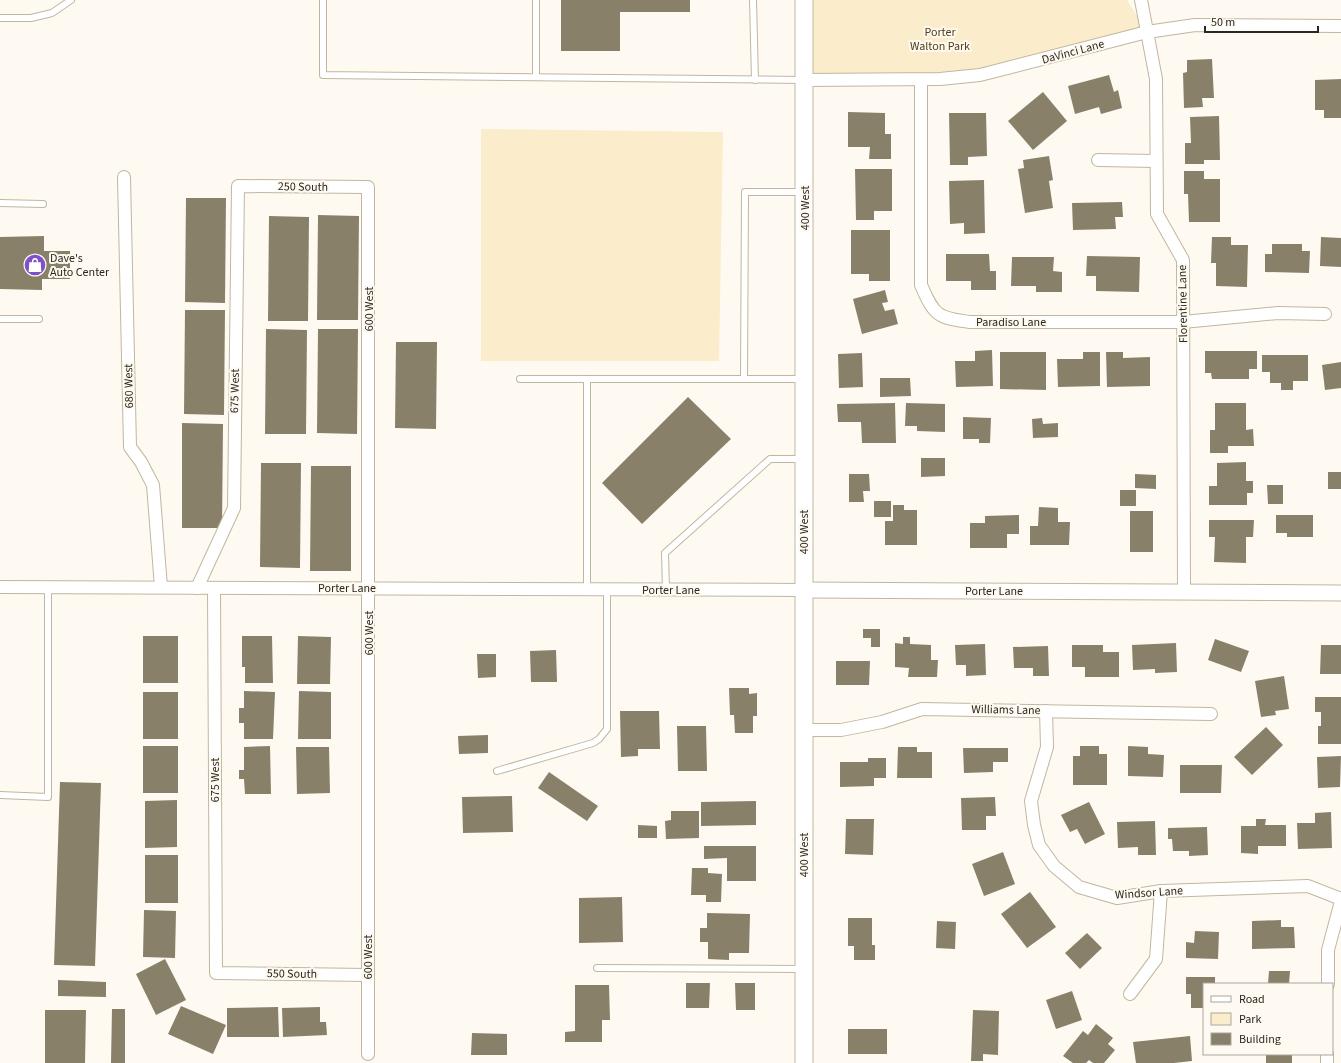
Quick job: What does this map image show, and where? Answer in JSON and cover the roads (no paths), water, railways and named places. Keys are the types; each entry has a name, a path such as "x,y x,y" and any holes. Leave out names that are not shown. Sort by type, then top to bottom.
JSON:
{"main road":[{"name":"400 West","path":"804,0 804,1063"}],"street":[{"name":"Florentine Lane","path":"1141,0 1156,79 1157,214 1183,260 1184,592"},
{"name":"DaVinci Lane","path":"805,80 921,80 957,78 986,74 1147,32 1195,25 1341,26"},
{"name":"Paradiso Lane","path":"921,80 921,285 930,307 947,320 970,322 1183,322 1278,313 1325,314"},
{"path":"1098,160 1156,161"},
{"name":"680 West","path":"124,177 130,447 141,462 153,485 161,587"},
{"name":"250 South","path":"238,186 368,188"},
{"name":"675 West","path":"197,588 234,508 238,186"},
{"name":"600 West","path":"368,188 368,1054"},
{"name":"Porter Lane","path":"0,587 1341,593"},
{"name":"675 West","path":"214,588 216,973"},
{"name":"Williams Lane","path":"804,730 841,730 882,722 922,709 1211,714"},
{"name":"Windsor Lane","path":"1046,711 1047,747 1031,801 1034,825 1039,845 1054,866 1079,887 1117,898 1161,891 1308,886 1341,900"},
{"path":"1130,994 1156,959 1161,891"},
{"path":"1328,983 1328,950 1341,900"},
{"name":"550 South","path":"216,973 368,975"}],"lane":[{"path":"0,18 31,18 52,13 70,0"},
{"path":"323,0 323,75 805,80"},
{"path":"536,0 536,77"},
{"path":"753,0 755,80"},
{"path":"744,379 746,192 805,192"},
{"path":"0,202 43,204"},
{"path":"0,319 39,319"},
{"path":"520,379 805,379"},
{"path":"587,379 587,589"},
{"path":"666,590 665,553 770,459 804,459"},
{"path":"0,795 48,797 48,587"},
{"path":"497,771 593,743 599,739 607,729 607,589"},
{"path":"597,968 804,969"}],"place":[{"name":"Dave's Auto Center","path":"35,265"}],"park label":[{"name":"Porter Walton Park","path":"940,39"}]}
